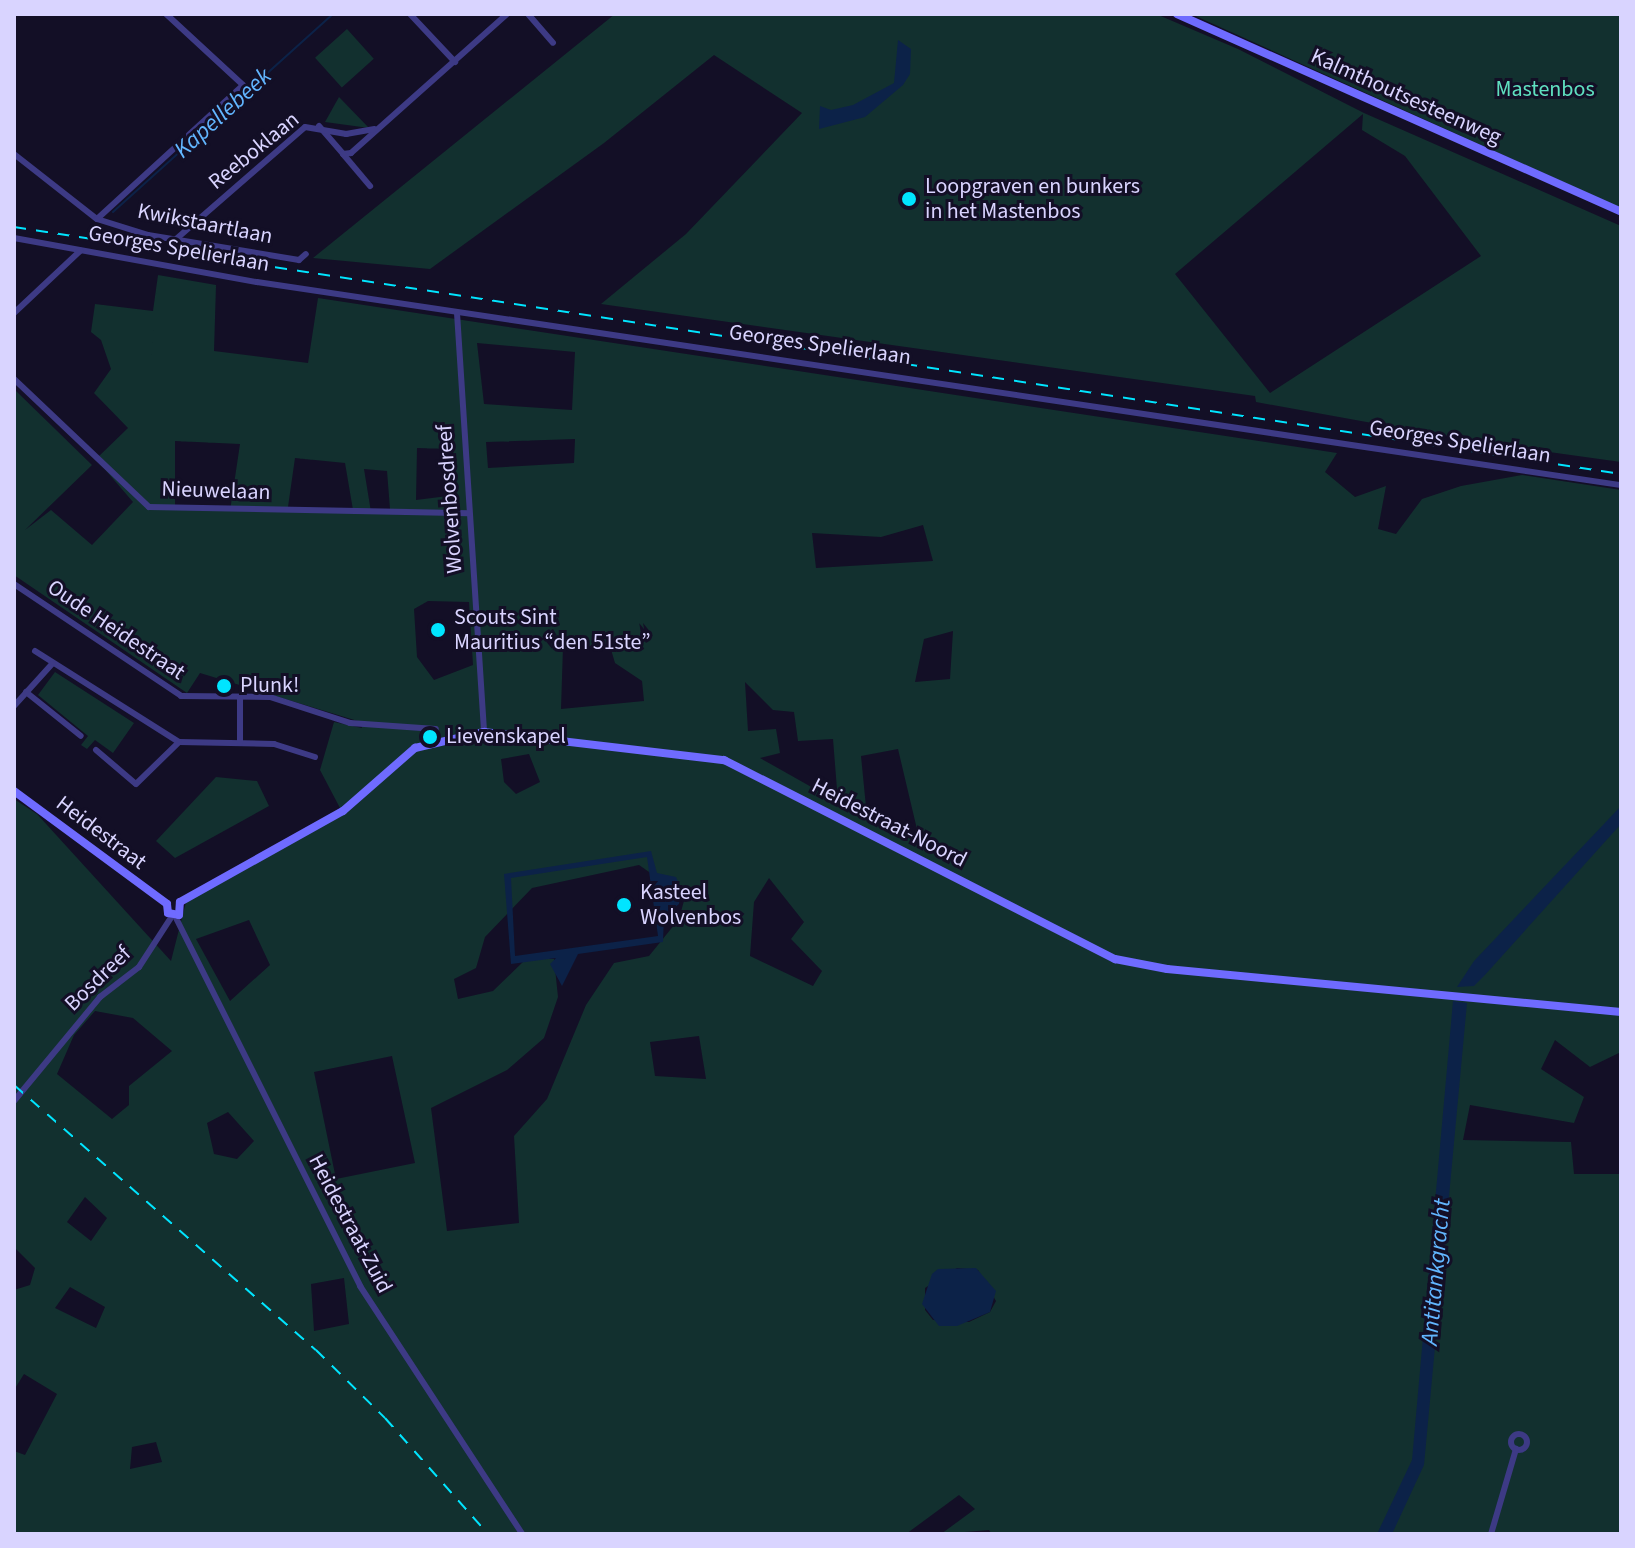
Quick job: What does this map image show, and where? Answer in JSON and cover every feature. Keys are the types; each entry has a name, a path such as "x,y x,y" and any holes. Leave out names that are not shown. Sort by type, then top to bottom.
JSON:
{"street":[{"path":"14,154 97,219 243,85 166,14"},
{"path":"410,14 455,62"},
{"path":"343,154 356,150 507,14"},
{"path":"528,14 553,43"},
{"name":"Kalmthoutsesteenweg","path":"1177,14 1621,212"},
{"name":"Reeboklaan","path":"175,240 305,127 319,126 346,134 381,127"},
{"name":"Reeboklaan","path":"319,126 370,186"},
{"name":"Kwikstaartlaan","path":"97,219 175,240 299,260 306,254"},
{"name":"Georges Spelierlaan","path":"14,238 457,313 1621,485"},
{"path":"14,313 80,251"},
{"name":"Wolvenbosdreef","path":"457,313 484,732"},
{"name":"Nieuwelaan","path":"14,379 149,507 469,513"},
{"name":"Oude Heidestraat","path":"14,584 181,696 270,697 350,723 436,729"},
{"path":"35,651 179,742 274,744 315,757"},
{"path":"14,706 52,664"},
{"path":"26,692 81,736"},
{"path":"240,698 240,743"},
{"name":"Heidestraat-Noord","path":"180,902 343,811 415,748 484,732 724,760 1115,959 1182,971 1621,1012"},
{"path":"96,750 136,784 179,742"},
{"name":"Heidestraat","path":"14,791 167,904"},
{"path":"180,902 182,911 173,916 167,904 180,902"},
{"name":"Bosdreef","path":"14,1101 100,997 139,967 173,916"},
{"name":"Heidestraat-Zuid","path":"173,916 354,1276 522,1534"},
{"path":"1491,1534 1516,1449"}],"green space":[{"path":"615,14 1156,14 1238,49 1364,113 1621,226 1621,462 1477,442 1256,402 1255,396 601,304 686,234 802,113 714,55 604,143 430,269 313,258","holes":["1363,114 1362,130 1405,156 1481,256 1270,393 1175,274"]},
{"name":"Mastenbos","path":"1191,14 1621,14 1621,208"},
{"path":"347,29 374,59 342,87 315,58"},
{"path":"339,97 369,128 325,122"},
{"path":"158,275 216,285 214,351 308,363 318,298 1337,453 1325,472 1355,497 1386,486 1378,529 1396,534 1422,499 1461,486 1522,475 1621,490 1621,1052 1590,1067 1555,1040 1541,1069 1584,1097 1574,1123 1470,1105 1463,1140 1571,1142 1574,1174 1621,1174 1621,1534 992,1534 989,1530 941,1534 975,1509 959,1495 906,1534 14,1534 14,1451 25,1455 57,1394 24,1374 14,1390 14,1290 30,1285 35,1268 14,1247 14,799 37,814 171,961 186,902 340,808 320,770 334,722 362,728 361,722 200,673 187,693 14,575 14,389 92,465 25,530 51,510 92,545 133,502 96,459 128,428 94,393 111,369 101,340 91,332 95,304 153,311","holes":["477,343 575,352 572,410 484,404","575,439 574,463 488,468 486,442","175,441 240,444 230,511 175,506","417,448 453,449 456,495 416,500","295,458 345,463 353,510 288,507","364,469 387,471 390,509 371,512","923,525 933,561 816,568 812,533 881,537","428,601 469,602 473,665 434,680 417,657 414,609","953,631 950,679 915,682 924,639","610,646 615,663 642,681 644,701 561,709 563,647","745,682 773,710 794,712 798,741 833,739 838,802 760,758 780,753 776,729 748,731","898,749 920,842 867,817 861,756","529,754 540,782 516,794 504,782 501,759","639,865 685,897 679,919 649,956 614,963 586,1005 547,1099 514,1136 519,1223 447,1231 431,1108 507,1070 544,1038 558,997 554,959 526,959 493,991 458,999 454,979 476,968 485,937 532,888","769,878 804,922 791,939 822,971 813,986 750,956 754,902","249,920 270,965 230,1001 196,939","95,1011 133,1018 172,1051 129,1086 129,1105 112,1119 57,1074 74,1035","699,1036 706,1079 655,1076 650,1042","392,1056 415,1163 336,1179 314,1072","228,1112 254,1141 237,1159 214,1154 207,1123","85,1197 107,1218 91,1241 67,1222","957,1268 978,1270 996,1301 990,1312 969,1322 933,1320 925,1310 925,1288","344,1278 349,1324 314,1331 311,1284","70,1287 105,1307 96,1328 55,1308","156,1442 162,1462 130,1469 132,1447"]},
{"path":"55,672 134,723 113,753 95,740 87,749 81,745 88,736 38,695"},
{"path":"216,777 257,781 269,806 175,858 156,841"}],"water":[{"path":"898,40 911,49 910,74 903,85 865,117 819,129 820,106 831,110 853,105 894,83"},
{"path":"1621,806 1621,824 1484,976 1474,986 1457,987 1474,961"},
{"path":"651,851 657,873 676,877 681,888 679,904 664,916 663,942 578,954 562,986 550,964 556,958 511,964 504,874","holes":["647,857 658,936 515,956 511,878"]},
{"name":"Antitankgracht","path":"1453,1001 1467,1003 1424,1465 1392,1534 1377,1534 1412,1460"},
{"path":"976,1268 996,1291 990,1312 957,1326 939,1326 922,1304 932,1274 938,1269"}],"waterway":[{"name":"Kapellebeek","path":"113,212 333,14"}],"railway":[{"path":"14,227 1621,474"},
{"path":"14,1085 316,1350 385,1418 488,1534"}],"place":[{"name":"Loopgraven en bunkers in het Mastenbos","path":"909,199"},
{"name":"Scouts Sint Mauritius “den 51ste”","path":"438,630"},
{"name":"Plunk!","path":"224,686"},
{"name":"Lievenskapel","path":"430,737"},
{"name":"Kasteel Wolvenbos","path":"624,905"}]}
